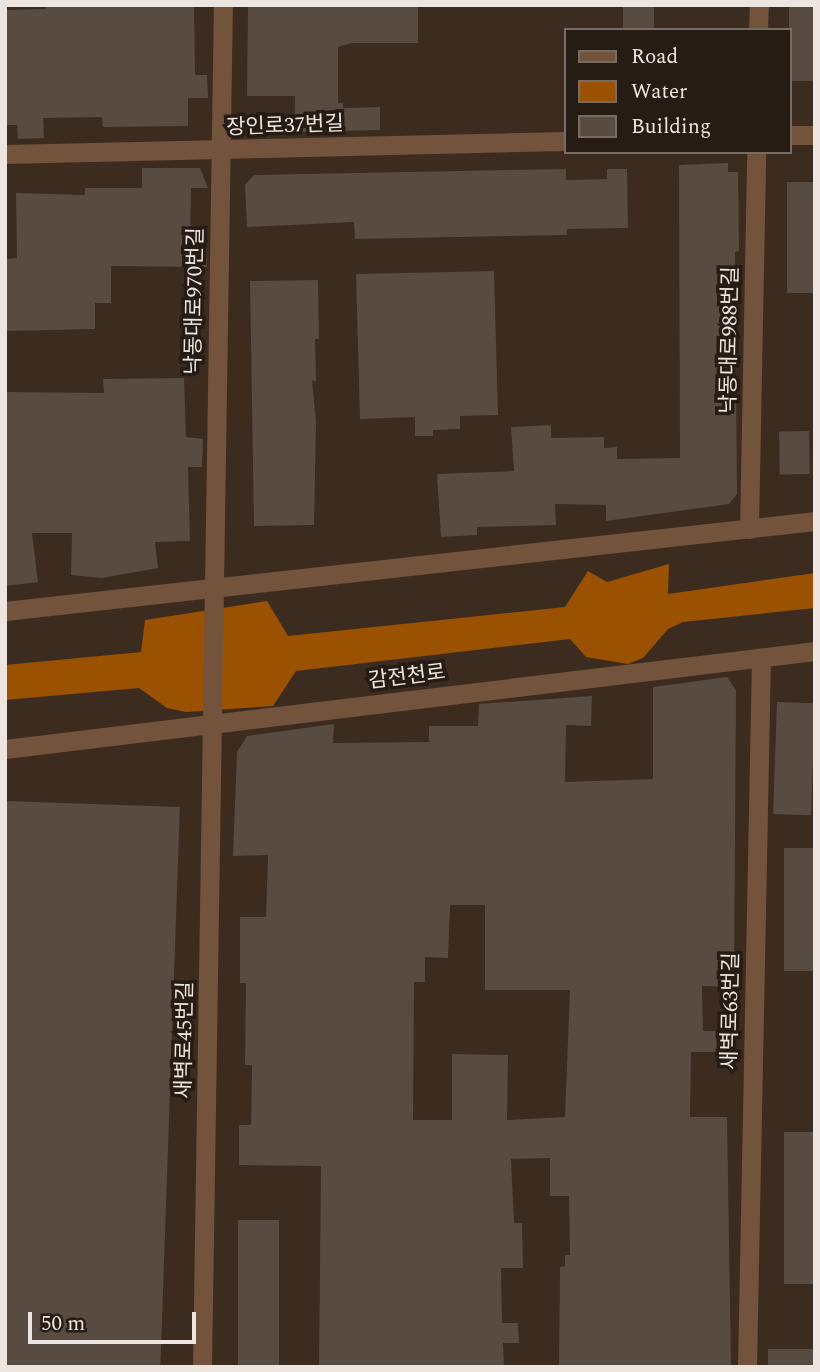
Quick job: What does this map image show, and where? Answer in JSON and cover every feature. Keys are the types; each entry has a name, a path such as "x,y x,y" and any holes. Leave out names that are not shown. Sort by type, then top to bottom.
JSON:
{"street":[{"name":"낙동대로970번길","path":"214,719 213,593 223,5"},
{"path":"758,28 759,5"},
{"path":"792,135 815,135"},
{"name":"장인로37번길","path":"5,154 564,141"},
{"name":"낙동대로988번길","path":"749,529 756,154"},
{"path":"5,611 213,593 815,521"},
{"name":"감전천로","path":"5,748 214,719 815,650"},
{"name":"새벽로63번길","path":"747,1367 761,657"},
{"name":"새벽로45번길","path":"202,1367 214,719"}],"shaded area":[{"path":"5,5 815,5 815,1367 5,1367"}],"water":[{"path":"669,564 668,594 815,573 815,608 683,622 668,629 643,658 628,664 586,657 570,639 296,671 273,706 186,712 167,708 139,688 5,700 5,665 141,652 145,620 267,601 288,636 565,607 588,571 607,582"}],"building":[{"path":"46,5 194,5 195,75 207,75 208,98 188,98 188,126 103,127 102,117 43,118 44,138 18,139 17,125 5,125 5,10 46,9"},
{"path":"248,5 418,5 418,43 352,43 338,47 338,103 343,103 343,108 380,107 380,130 294,132 295,96 247,96"},
{"path":"623,5 654,5 654,28 623,28"},
{"path":"789,5 815,5 815,81 792,81 792,28 789,28"},
{"path":"728,163 728,172 738,172 739,251 735,252 737,494 729,504 606,521 606,505 555,504 556,525 477,527 477,535 441,537 437,474 514,471 511,427 551,425 551,438 604,437 604,448 617,447 617,459 680,458 679,165"},
{"path":"142,168 200,168 208,188 191,188 190,248 207,248 207,267 111,266 111,303 95,303 95,329 5,331 5,259 17,258 16,193 85,195 85,188 142,188"},
{"path":"566,169 566,180 607,179 607,169 627,169 628,228 567,229 567,235 355,239 354,222 247,227 245,185 254,175"},
{"path":"787,182 815,182 815,293 787,293"},
{"path":"494,271 498,415 460,416 460,429 433,430 433,436 415,436 415,417 360,419 356,274"},
{"path":"318,280 319,339 315,339 316,381 312,380 316,422 314,525 254,526 250,281"},
{"path":"184,378 186,437 203,439 202,467 188,467 190,541 155,542 158,568 102,578 71,575 72,533 32,533 38,582 5,586 5,392 104,393 103,379"},
{"path":"809,431 810,474 780,475 779,432"},
{"path":"727,677 736,690 734,987 702,986 703,1031 722,1031 722,1052 691,1052 690,1117 727,1117 731,1367 559,1367 560,1267 565,1266 565,1255 570,1255 569,1196 550,1196 550,1158 511,1159 514,1223 522,1223 523,1268 501,1268 502,1323 518,1323 519,1343 503,1343 504,1367 319,1367 321,1166 239,1165 239,1125 251,1125 252,1065 245,1065 246,983 240,983 240,917 266,917 268,855 233,856 237,752 247,736 334,724 333,743 429,742 429,726 478,726 479,704 592,696 591,726 566,725 565,782 653,779 653,687","holes":["450,905 485,905 485,990 570,990 565,1117 507,1120 508,1055 452,1054 452,1120 413,1120 414,982 425,982 425,957 448,958"]},
{"path":"777,702 815,703 811,815 773,814"},
{"path":"5,801 180,807 160,1367 5,1367"},
{"path":"784,848 815,848 815,971 784,971"},
{"path":"784,1132 815,1132 815,1284 784,1284"},
{"path":"238,1220 279,1220 279,1367 238,1367"},
{"path":"768,1349 815,1349 815,1367 768,1367"}]}
